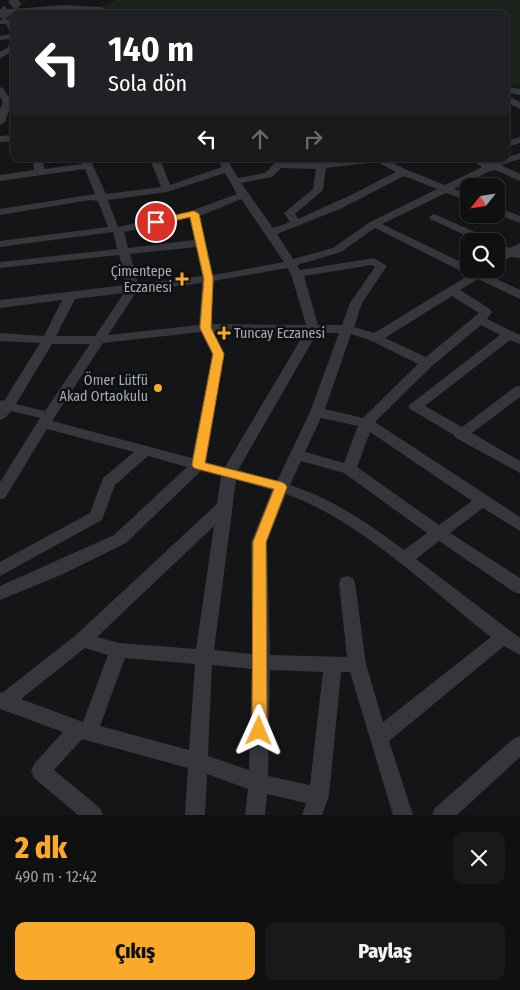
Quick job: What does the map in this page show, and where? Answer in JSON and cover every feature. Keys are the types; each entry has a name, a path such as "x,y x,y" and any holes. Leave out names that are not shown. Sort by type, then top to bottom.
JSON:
{"street":[{"path":"16,10 38,7 103,10"},
{"path":"2,12 4,22"},
{"path":"3,58 5,51 10,47"},
{"path":"0,90 10,101 0,122"},
{"path":"38,162 39,173"},
{"path":"156,162 167,189"},
{"path":"236,181 268,174 278,162 324,162 318,190 289,214 296,224"},
{"path":"384,162 403,172 460,194"},
{"path":"0,178 39,173 86,163 116,230 133,288 46,419 0,494"},
{"path":"293,269 337,250 374,224 448,189 485,163 520,178"},
{"path":"0,212 90,197 102,198 167,189 224,164 243,195 271,232 293,269 312,329 229,473 204,657 195,815"},
{"path":"271,232 296,224 361,195 403,172"},
{"path":"0,244 116,230 194,214 243,195"},
{"path":"0,593 56,570 120,539 198,465 218,354 205,328 208,279 194,214"},
{"path":"505,214 520,220"},
{"path":"434,217 469,233"},
{"path":"374,224 460,262"},
{"path":"0,265 201,243"},
{"path":"505,258 517,252"},
{"path":"0,304 293,269 374,261 381,266 356,303 317,412 298,456 281,487 259,542 261,662 258,783 254,815"},
{"path":"376,338 473,278"},
{"path":"492,278 520,295"},
{"path":"349,469 366,423 428,363 480,320 486,312 453,291"},
{"path":"71,295 48,340 3,408 46,419 198,465 281,487 335,510 404,559 515,643 378,738"},
{"path":"480,320 515,337 415,406 520,468"},
{"path":"0,337 48,340 98,340 205,328 347,329 376,338 428,363"},
{"path":"461,434 520,390"},
{"path":"317,412 366,423 520,525"},
{"path":"0,570 97,516 108,482 146,450"},
{"path":"298,456 349,469 440,534 520,586"},
{"path":"404,559 482,501"},
{"path":"2,701 82,640 224,507"},
{"path":"347,583 357,664 403,815"},
{"path":"82,640 119,650 261,662 357,664"},
{"path":"94,815 41,771 84,730 119,650"},
{"path":"312,815 318,796 333,665"},
{"path":"2,701 84,730 199,762 258,783 318,796"},
{"path":"442,815 520,745"}],"shaded area":[{"path":"116,0 520,0 520,86 510,85 510,10 109,10 99,7"}],"tunnel":[{"path":"0,17 18,0"}],"place":[{"name":"Çimentepe Eczanesi","path":"182,279"},
{"name":"Tuncay Eczanesi","path":"224,333"},
{"name":"Ömer Lütfü Akad Ortaokulu","path":"158,388"}],"route":[{"path":"156,222 194,214 208,279 205,328 218,354 198,465 281,487 259,542 261,662 259,731"}]}
